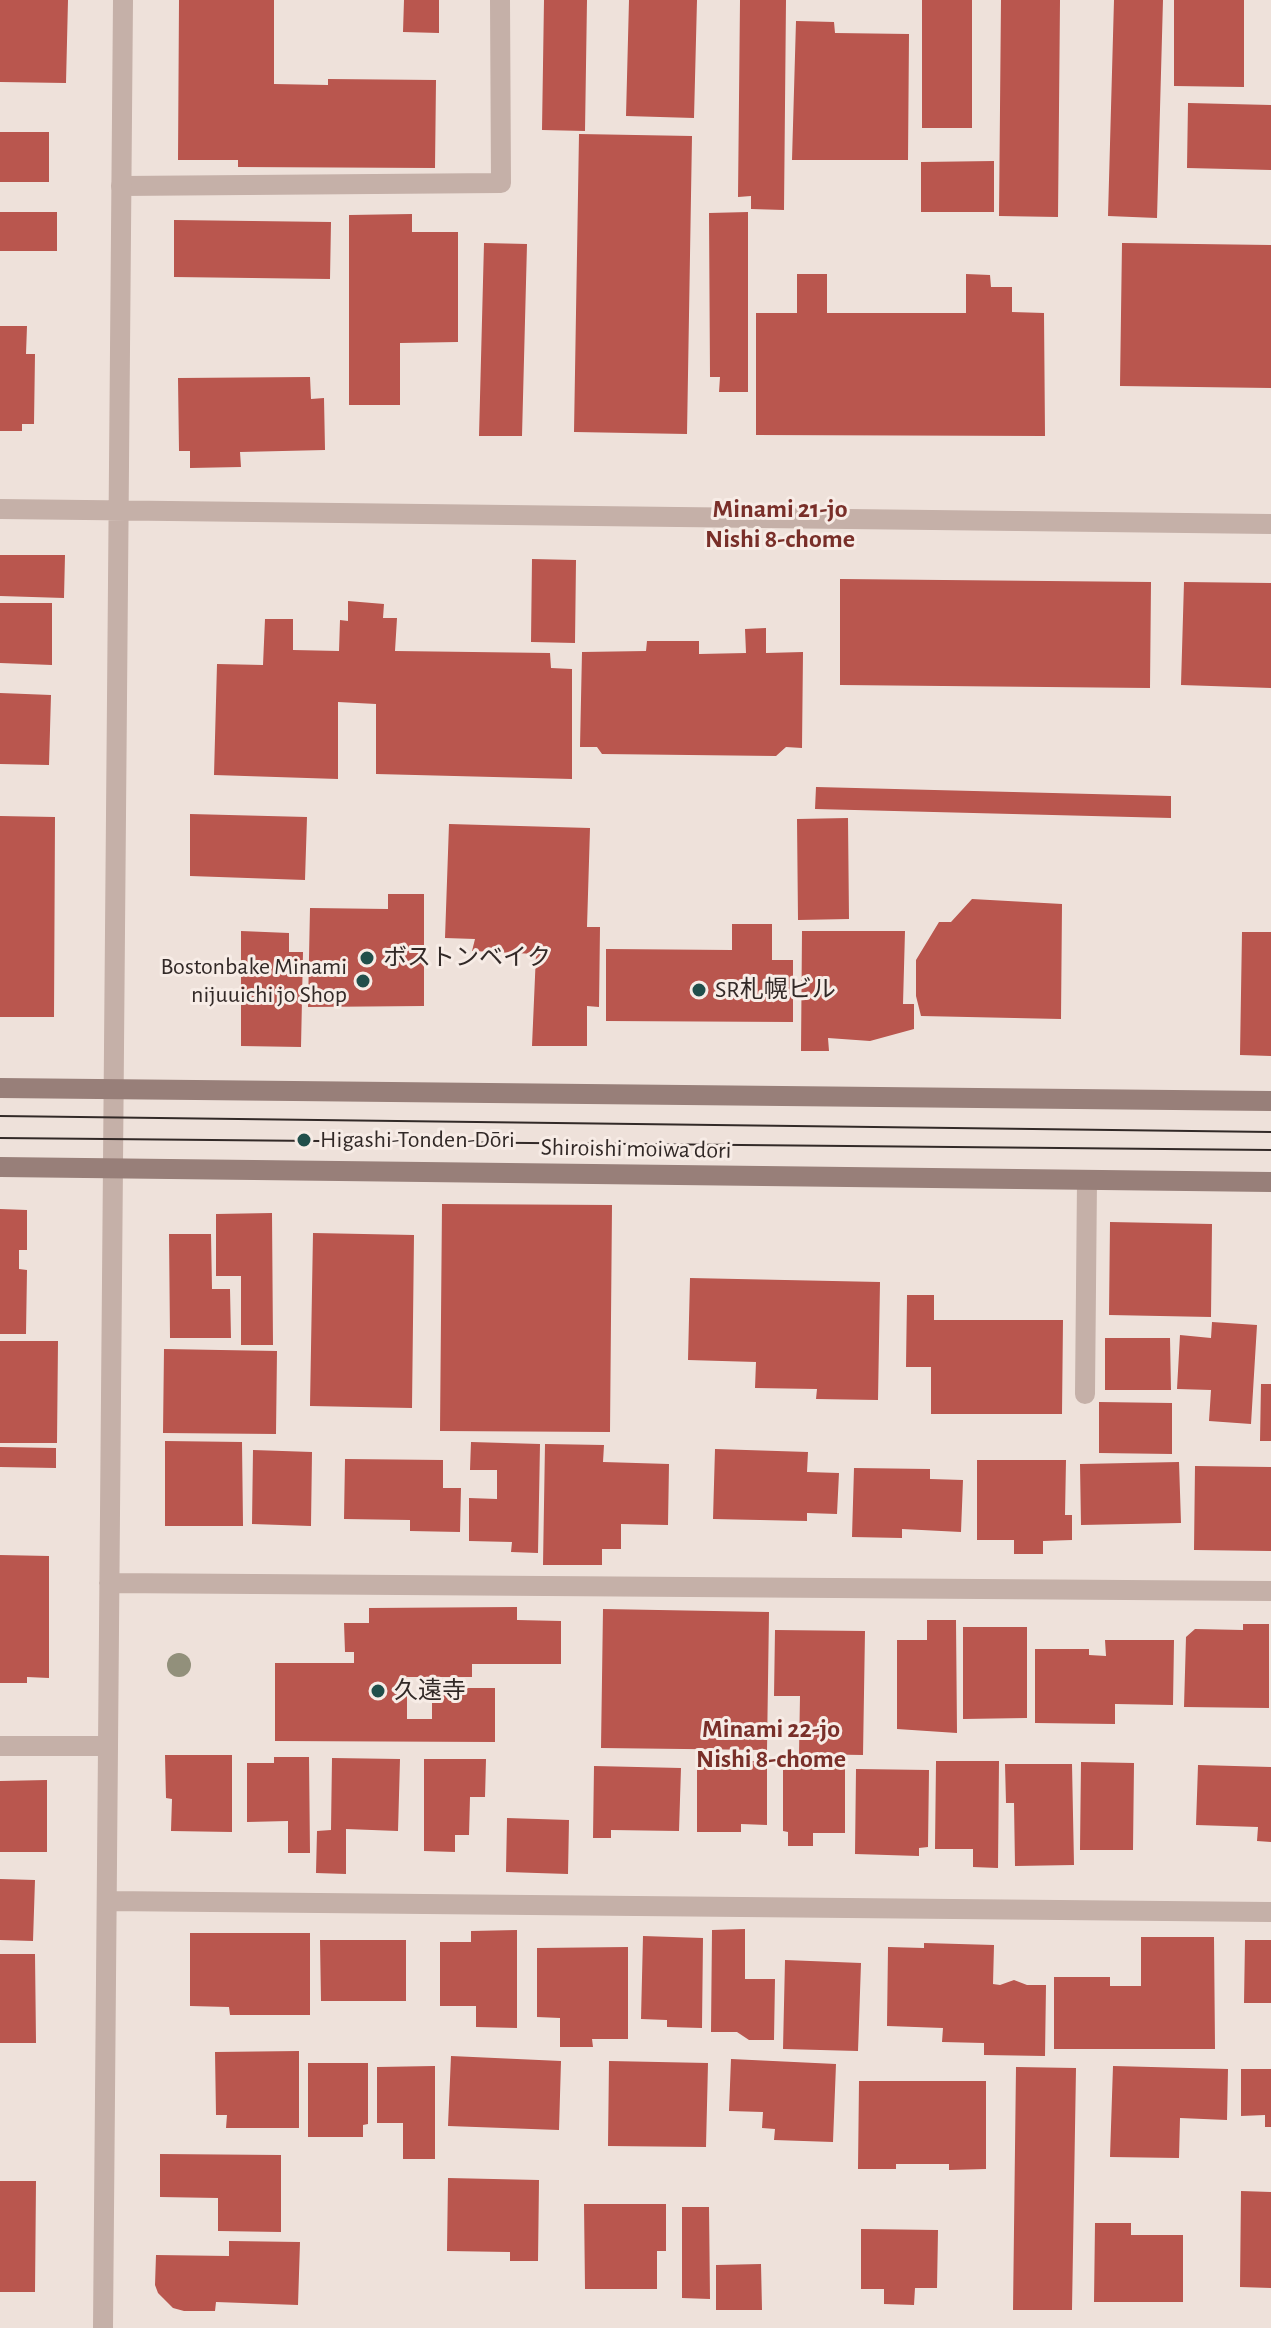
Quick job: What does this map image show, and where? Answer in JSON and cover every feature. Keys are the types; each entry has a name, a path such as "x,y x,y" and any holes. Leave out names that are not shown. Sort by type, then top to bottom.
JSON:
{"main road":[{"path":"0,1088 1271,1101"},
{"name":"Shiroishi moiwa dori","path":"0,1167 1271,1182"}],"street":[{"path":"103,2328 123,0"},
{"path":"121,186 501,183 500,0"},
{"path":"0,509 1271,524"},
{"path":"1085,1394 1087,1180"},
{"path":"109,1583 1271,1591"},
{"path":"0,1746 108,1746"},
{"path":"107,1901 1271,1912"}],"building":[{"path":"0,0 68,0 66,83 0,82"},
{"path":"179,0 274,0 274,84 328,85 328,79 436,80 435,168 238,167 238,160 178,160"},
{"path":"404,0 439,0 439,33 403,32"},
{"path":"544,0 587,0 585,131 542,130"},
{"path":"629,0 697,0 694,118 626,116"},
{"path":"740,0 786,0 784,210 751,209 751,196 738,197"},
{"path":"922,0 972,0 972,128 922,128"},
{"path":"1001,0 1060,0 1058,217 999,216"},
{"path":"1114,0 1163,0 1157,218 1108,216"},
{"path":"1174,0 1244,0 1244,87 1174,86"},
{"path":"796,21 834,22 835,33 909,34 908,160 792,160"},
{"path":"1188,103 1271,105 1271,170 1187,168"},
{"path":"0,132 49,132 49,182 0,182"},
{"path":"579,134 692,136 687,434 574,432"},
{"path":"994,161 994,212 921,212 921,162"},
{"path":"0,212 57,212 57,251 0,251"},
{"path":"748,212 748,392 719,392 720,377 710,377 709,213"},
{"path":"412,214 412,232 458,232 458,342 400,343 400,405 349,405 349,215"},
{"path":"174,220 331,222 330,279 174,277"},
{"path":"484,243 527,244 522,436 479,436"},
{"path":"1122,243 1271,245 1271,388 1120,386"},
{"path":"797,274 827,274 827,313 966,313 966,274 990,275 991,287 1012,287 1012,312 1044,313 1045,436 756,435 756,313 797,313"},
{"path":"0,326 27,326 26,354 35,354 34,424 22,424 22,431 0,431"},
{"path":"310,377 311,399 324,398 325,450 240,452 241,467 190,468 190,451 179,451 178,378"},
{"path":"0,555 65,555 64,598 0,596"},
{"path":"532,559 576,560 575,643 531,642"},
{"path":"840,579 1151,582 1150,688 840,685"},
{"path":"1184,582 1271,583 1271,688 1181,685"},
{"path":"348,601 384,604 383,618 397,618 395,651 550,653 551,668 572,669 572,779 376,774 376,704 338,702 338,779 214,775 217,664 263,665 265,619 293,619 293,650 339,651 340,620 348,621"},
{"path":"0,603 52,603 52,665 0,663"},
{"path":"766,628 766,653 803,652 802,748 786,747 776,756 602,754 597,747 580,747 582,652 646,651 647,641 699,641 699,654 746,653 745,629"},
{"path":"0,693 51,695 49,765 0,764"},
{"path":"816,787 1171,796 1171,818 815,809"},
{"path":"190,814 307,817 305,880 190,876"},
{"path":"0,816 55,817 54,1017 0,1017"},
{"path":"848,818 849,919 798,920 797,819"},
{"path":"449,824 590,828 587,927 600,927 599,1007 587,1006 587,1046 532,1046 536,954 472,951 475,939 445,938"},
{"name":"ボストンベイク","path":"388,894 424,894 424,1006 308,1007 310,908 388,909"},
{"path":"972,899 1062,904 1061,1019 921,1016 916,996 916,960 939,922 951,922"},
{"name":"SR札幌ビル","path":"732,924 772,924 772,960 793,960 793,1022 606,1021 606,949 732,950"},
{"path":"241,931 289,933 289,952 303,952 301,1047 241,1046"},
{"path":"802,931 905,931 903,1004 914,1004 914,1029 870,1041 828,1038 829,1051 801,1051"},
{"path":"1242,932 1271,932 1271,1056 1240,1055"},
{"path":"442,1204 612,1205 610,1432 440,1431"},
{"path":"0,1209 27,1210 27,1250 19,1250 19,1269 27,1270 26,1334 0,1334"},
{"path":"272,1213 273,1345 241,1345 241,1276 216,1276 216,1214"},
{"path":"1110,1222 1212,1224 1211,1317 1109,1315"},
{"path":"313,1233 414,1235 412,1408 310,1406"},
{"path":"169,1234 211,1234 212,1289 230,1289 231,1338 170,1338"},
{"path":"690,1278 880,1282 878,1400 816,1399 817,1389 755,1388 756,1362 688,1360"},
{"path":"907,1295 934,1295 934,1320 1063,1320 1062,1414 931,1414 931,1367 906,1367"},
{"path":"1212,1322 1257,1325 1251,1424 1209,1421 1211,1390 1177,1389 1180,1335 1211,1338"},
{"path":"1105,1338 1170,1338 1171,1390 1105,1390"},
{"path":"0,1341 58,1341 57,1443 0,1443"},
{"path":"164,1349 277,1351 276,1434 163,1433"},
{"path":"1261,1384 1271,1384 1271,1441 1260,1441"},
{"path":"1099,1402 1172,1403 1172,1454 1099,1453"},
{"path":"165,1441 242,1442 243,1526 165,1526"},
{"path":"471,1442 540,1444 538,1553 511,1552 512,1542 469,1541 469,1498 497,1499 497,1470 470,1470"},
{"path":"545,1444 604,1445 603,1462 669,1464 668,1525 621,1524 621,1549 602,1549 602,1565 543,1565"},
{"path":"0,1447 56,1448 56,1468 0,1467"},
{"path":"715,1449 808,1452 807,1472 839,1473 837,1514 807,1513 807,1521 713,1519"},
{"path":"253,1450 312,1452 311,1526 252,1524"},
{"path":"345,1459 443,1460 443,1488 461,1488 460,1532 410,1531 410,1520 344,1519"},
{"path":"977,1460 1066,1460 1065,1515 1072,1515 1072,1540 1043,1541 1043,1554 1014,1554 1014,1540 977,1540"},
{"path":"1179,1462 1181,1523 1081,1525 1080,1464"},
{"path":"1195,1466 1271,1467 1271,1551 1194,1550"},
{"path":"854,1468 930,1469 930,1479 963,1480 961,1532 902,1529 902,1538 852,1537"},
{"path":"0,1555 49,1556 49,1678 27,1677 27,1683 0,1683"},
{"path":"517,1607 517,1620 561,1621 561,1664 472,1664 472,1677 407,1677 407,1719 432,1719 432,1688 495,1688 495,1742 275,1741 275,1663 354,1663 354,1652 345,1652 344,1623 369,1623 369,1608"},
{"path":"603,1609 769,1612 767,1750 601,1748"},
{"path":"927,1620 956,1620 957,1733 897,1729 897,1640 927,1640"},
{"path":"1243,1624 1269,1624 1269,1708 1184,1707 1186,1637 1195,1629 1243,1630"},
{"path":"963,1627 1027,1627 1027,1718 963,1719"},
{"path":"775,1630 865,1631 863,1755 799,1754 800,1696 774,1696"},
{"path":"1105,1640 1174,1640 1173,1705 1115,1704 1115,1724 1035,1723 1035,1649 1089,1649 1089,1655 1106,1656"},
{"path":"165,1755 232,1755 232,1832 171,1831 172,1799 166,1798"},
{"path":"274,1757 309,1757 310,1853 288,1853 288,1821 247,1822 247,1763 274,1763"},
{"path":"332,1758 400,1759 398,1831 346,1829 346,1874 316,1873 317,1831 331,1830"},
{"path":"424,1759 486,1759 485,1797 470,1797 469,1835 455,1835 455,1852 424,1851"},
{"path":"697,1761 767,1761 767,1825 741,1824 741,1832 697,1832"},
{"path":"936,1761 999,1761 998,1868 973,1867 973,1849 935,1849"},
{"path":"783,1762 845,1762 845,1833 813,1833 813,1846 788,1846 788,1832 783,1831"},
{"path":"1081,1762 1134,1763 1133,1850 1080,1850"},
{"path":"1005,1764 1072,1764 1074,1865 1015,1866 1014,1803 1006,1803"},
{"path":"1198,1765 1271,1767 1271,1842 1257,1841 1258,1827 1196,1825"},
{"path":"594,1766 681,1768 679,1831 611,1830 611,1838 593,1838"},
{"path":"856,1769 929,1770 928,1847 919,1848 919,1856 855,1854"},
{"path":"47,1780 47,1852 0,1852 0,1781"},
{"path":"507,1818 569,1820 568,1874 506,1872"},
{"path":"0,1879 35,1880 33,1941 0,1940"},
{"path":"745,1929 745,1979 775,1979 774,2040 749,2040 737,2032 711,2032 712,1930"},
{"path":"517,1930 517,2028 476,2027 476,2006 440,2006 440,1942 471,1942 471,1931"},
{"path":"190,1933 310,1933 310,2015 230,2015 229,2007 190,2006"},
{"path":"643,1936 703,1938 702,2028 667,2027 667,2020 641,2019"},
{"path":"1141,1937 1214,1937 1215,2049 1054,2049 1054,1977 1110,1977 1110,1986 1141,1986"},
{"path":"320,1940 406,1940 406,2001 321,2001"},
{"path":"1245,1940 1271,1940 1271,2003 1244,2003"},
{"path":"924,1943 994,1945 993,1984 1014,1980 1027,1985 1046,1985 1045,2056 984,2055 984,2043 942,2042 943,2028 887,2026 888,1947 924,1948"},
{"path":"628,1947 628,2039 592,2039 593,2047 560,2047 560,2018 537,2017 537,1948"},
{"path":"0,1954 35,1954 36,2043 0,2043"},
{"path":"785,1960 861,1963 858,2051 783,2049"},
{"path":"299,2051 299,2128 226,2128 227,2115 216,2115 215,2052"},
{"path":"451,2056 561,2061 559,2130 448,2126"},
{"path":"731,2059 836,2064 833,2142 774,2140 775,2129 762,2128 763,2112 729,2111"},
{"path":"609,2061 708,2063 706,2147 608,2146"},
{"path":"308,2063 368,2063 368,2124 363,2125 363,2137 308,2137"},
{"path":"435,2066 435,2159 403,2159 403,2123 377,2123 377,2067"},
{"path":"1113,2066 1228,2069 1227,2120 1180,2118 1179,2158 1110,2157"},
{"path":"1016,2067 1076,2068 1072,2310 1013,2310"},
{"path":"1241,2069 1271,2069 1271,2127 1265,2127 1265,2115 1241,2116"},
{"path":"859,2081 986,2081 986,2169 949,2170 949,2164 896,2164 896,2169 858,2169"},
{"path":"160,2154 281,2155 281,2232 218,2231 218,2198 160,2197"},
{"path":"448,2178 539,2180 538,2261 510,2261 510,2252 447,2251"},
{"path":"0,2181 36,2181 35,2292 0,2292"},
{"path":"1241,2191 1271,2192 1271,2288 1240,2287"},
{"path":"584,2204 666,2204 666,2251 657,2251 657,2289 585,2289"},
{"path":"682,2207 709,2207 710,2299 682,2298"},
{"path":"1095,2223 1131,2223 1131,2235 1183,2235 1183,2302 1094,2302"},
{"path":"861,2229 938,2230 937,2288 915,2288 914,2305 884,2304 884,2289 861,2289"},
{"path":"229,2241 300,2242 298,2305 216,2302 215,2311 184,2311 173,2308 158,2293 155,2285 156,2255 229,2256"},
{"path":"761,2264 762,2310 716,2310 716,2265"}],"tram line":[{"path":"0,1116 1271,1132"},
{"path":"0,1138 1271,1150"}],"place":[{"name":"ボストンベイク","path":"367,958"},
{"name":"Bostonbake Minami nijuuichi jo Shop","path":"363,981"},
{"name":"SR札幌ビル","path":"699,990"},
{"name":"Higashi-Tonden-Dōri","path":"304,1140"},
{"name":"久遠寺","path":"378,1691"}],"district":[{"name":"Minami 21-jo Nishi 8-chome","path":"780,524"},
{"name":"Minami 22-jo Nishi 8-chome","path":"771,1744"}]}
